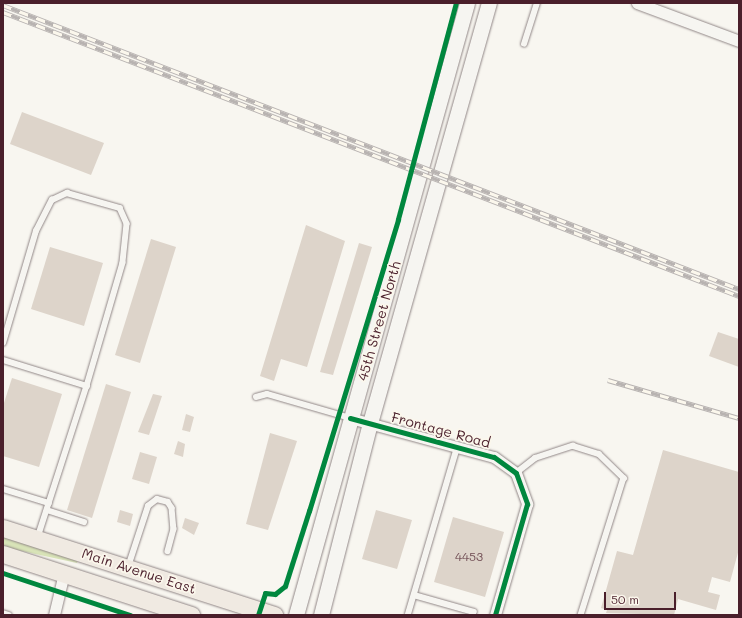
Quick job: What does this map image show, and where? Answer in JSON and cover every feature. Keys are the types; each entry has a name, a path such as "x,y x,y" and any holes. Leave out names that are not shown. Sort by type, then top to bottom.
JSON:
{"main road":[{"name":"45th Street North","path":"296,615 467,3"},
{"name":"45th Street North","path":"321,615 370,424 489,3"},
{"name":"Main Avenue East","path":"3,528 274,615"},
{"name":"Main Avenue East","path":"3,554 191,615"}],"street":[{"path":"637,3 739,42"},
{"name":"Frontage Road","path":"350,418 494,457 516,473"},
{"path":"495,615 527,504 516,473"},
{"path":"54,615 64,573"}],"lane":[{"path":"524,44 538,3"},
{"path":"3,343 36,231 52,200 67,193 120,208 127,224 123,263 87,386 38,539"},
{"path":"3,360 87,386"},
{"path":"256,397 267,394 350,418"},
{"path":"516,473 535,458 572,446 599,454 624,478 581,615"},
{"path":"408,614 458,447"},
{"path":"3,489 49,503"},
{"path":"128,567 148,506 157,499 168,502 172,508 174,529 168,551"},
{"path":"47,510 84,522"},
{"path":"414,595 474,612 473,615"},
{"path":"3,613 9,615"}],"green space":[{"path":"3,536 78,559 77,563 3,547"}],"building":[{"path":"22,112 104,143 91,175 10,144"},
{"path":"306,225 345,241 307,367 281,359 274,381 260,376"},
{"path":"151,239 176,247 140,363 115,355"},
{"path":"359,243 372,247 333,375 320,372"},
{"path":"50,247 103,263 84,326 31,309"},
{"path":"718,332 739,339 739,367 709,356"},
{"path":"12,378 62,394 39,467 3,456 3,406"},
{"path":"106,384 131,392 92,518 67,510"},
{"path":"153,394 162,396 149,435 138,432"},
{"path":"186,414 194,417 190,432 182,430"},
{"path":"270,433 297,441 268,530 246,524"},
{"path":"178,441 185,444 183,457 174,454"},
{"path":"663,450 739,472 739,549 730,582 712,577 708,592 720,595 716,610 678,599 674,615 606,613 607,610 601,608 617,551 633,555"},
{"path":"140,452 157,457 149,484 132,479"},
{"path":"120,510 133,514 130,526 117,522"},
{"path":"376,510 412,520 397,569 362,559"},
{"path":"453,517 504,532 485,597 434,582"},
{"path":"185,518 199,523 194,535 182,528"}],"railway":[{"path":"3,5 739,289"},
{"path":"3,12 739,296"},
{"path":"608,380 739,418"}],"cycle path":[{"path":"258,615 265,593 275,594 285,586 398,219 456,3"},
{"path":"350,418 494,457 516,473 527,504 495,615"},
{"path":"3,573 130,615"}]}
